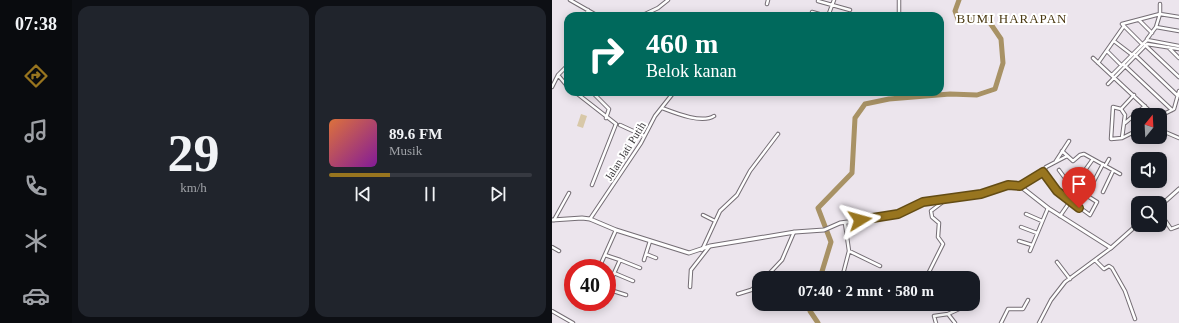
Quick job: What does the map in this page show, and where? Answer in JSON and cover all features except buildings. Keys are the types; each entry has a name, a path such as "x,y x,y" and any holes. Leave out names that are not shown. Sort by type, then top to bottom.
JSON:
{"street":[{"path":"570,0 591,12"},
{"path":"650,12 668,0"},
{"path":"767,4 768,0"},
{"path":"829,12 834,0"},
{"path":"899,0 899,12"},
{"path":"818,1 850,10"},
{"path":"1108,84 1131,54 1148,39 1156,27 1160,14 1160,4"},
{"path":"1098,63 1124,26 1122,24 1160,14 1179,17"},
{"path":"1139,20 1152,33"},
{"path":"1124,26 1142,44"},
{"path":"1156,27 1179,31"},
{"path":"1148,39 1179,47"},
{"path":"1114,41 1131,54"},
{"path":"1123,65 1145,45 1152,44 1179,47"},
{"path":"1145,45 1179,76"},
{"path":"1167,46 1179,58"},
{"path":"1107,51 1172,110"},
{"path":"1135,55 1179,94 1175,107 1167,112"},
{"path":"1093,58 1145,106 1124,124"},
{"path":"552,87 553,81 564,69"},
{"path":"558,75 564,82"},
{"path":"1121,109 1134,95"},
{"path":"579,96 606,118 616,124 592,185"},
{"path":"596,96 609,109 606,118"},
{"name":"Jalan Jati Putih","path":"590,219 644,136 655,116 671,96"},
{"path":"1122,138 1125,115 1121,109 1113,107 1110,136 1113,140 1122,138 1131,134"},
{"path":"662,108 682,116 707,119 714,116"},
{"path":"620,126 644,136"},
{"path":"1167,133 1179,138"},
{"path":"701,250 721,209 737,195 750,171 778,134"},
{"path":"1056,161 1069,141"},
{"path":"1062,151 1074,161 1082,154 1120,174"},
{"path":"1020,186 1043,172 1046,167 1067,156"},
{"path":"1083,173 1093,159"},
{"path":"1094,181 1109,159"},
{"path":"1043,172 1057,191 1088,215 1097,204 1063,178 1059,170"},
{"path":"1103,192 1113,171"},
{"path":"553,220 582,218 590,219 616,230 686,253 701,250 710,246 795,232 824,230 840,223 898,214 923,202 944,200 970,194 981,194 1008,185 1020,186 1048,208 1111,248"},
{"path":"1167,200 1179,189"},
{"path":"1060,216 1078,190"},
{"path":"553,220 569,193"},
{"path":"929,271 942,244 938,237 939,223 932,217 931,211 944,200"},
{"path":"1030,251 1036,233 1048,208"},
{"path":"1026,214 1042,221"},
{"path":"703,215 715,221"},
{"path":"844,223 849,252 844,271"},
{"path":"1167,223 1171,229 1179,226"},
{"path":"1021,227 1036,233"},
{"path":"603,259 616,230"},
{"path":"1040,323 1051,300 1070,279 1096,261 1131,230"},
{"path":"772,271 782,260 795,232"},
{"path":"644,260 650,241"},
{"path":"1019,242 1032,245"},
{"path":"690,287 691,270 710,246"},
{"path":"552,247 559,252"},
{"path":"849,252 880,266"},
{"path":"646,254 656,258"},
{"path":"605,255 640,268"},
{"path":"616,269 620,260"},
{"path":"1096,261 1104,269 1109,266 1112,268 1125,291 1135,319"},
{"path":"1057,262 1070,279"},
{"path":"616,274 633,281"},
{"path":"738,294 752,289"},
{"path":"616,292 626,295"},
{"path":"1001,323 1008,309 1023,309 1028,300"},
{"path":"552,311 573,323"},
{"path":"936,323 934,316 948,314 955,311"},
{"path":"948,314 955,323"}],"shaded area":[{"path":"581,114 587,116 583,128 577,126"}],"waterway":[{"path":"944,94 977,95 995,89 1003,63 1001,39 986,17 959,22 955,11 959,0"},
{"path":"822,271 831,242 818,208 852,173 855,118 865,104 889,99 926,96"},
{"path":"810,311 818,323"}],"district":[{"name":"BUMI HARAPAN","path":"1012,18"}],"route":[{"path":"860,220 892,216 907,211 923,202 944,200 970,194 981,194 1008,185 1016,184 1020,186 1032,177 1043,172 1057,191 1079,208"}]}
